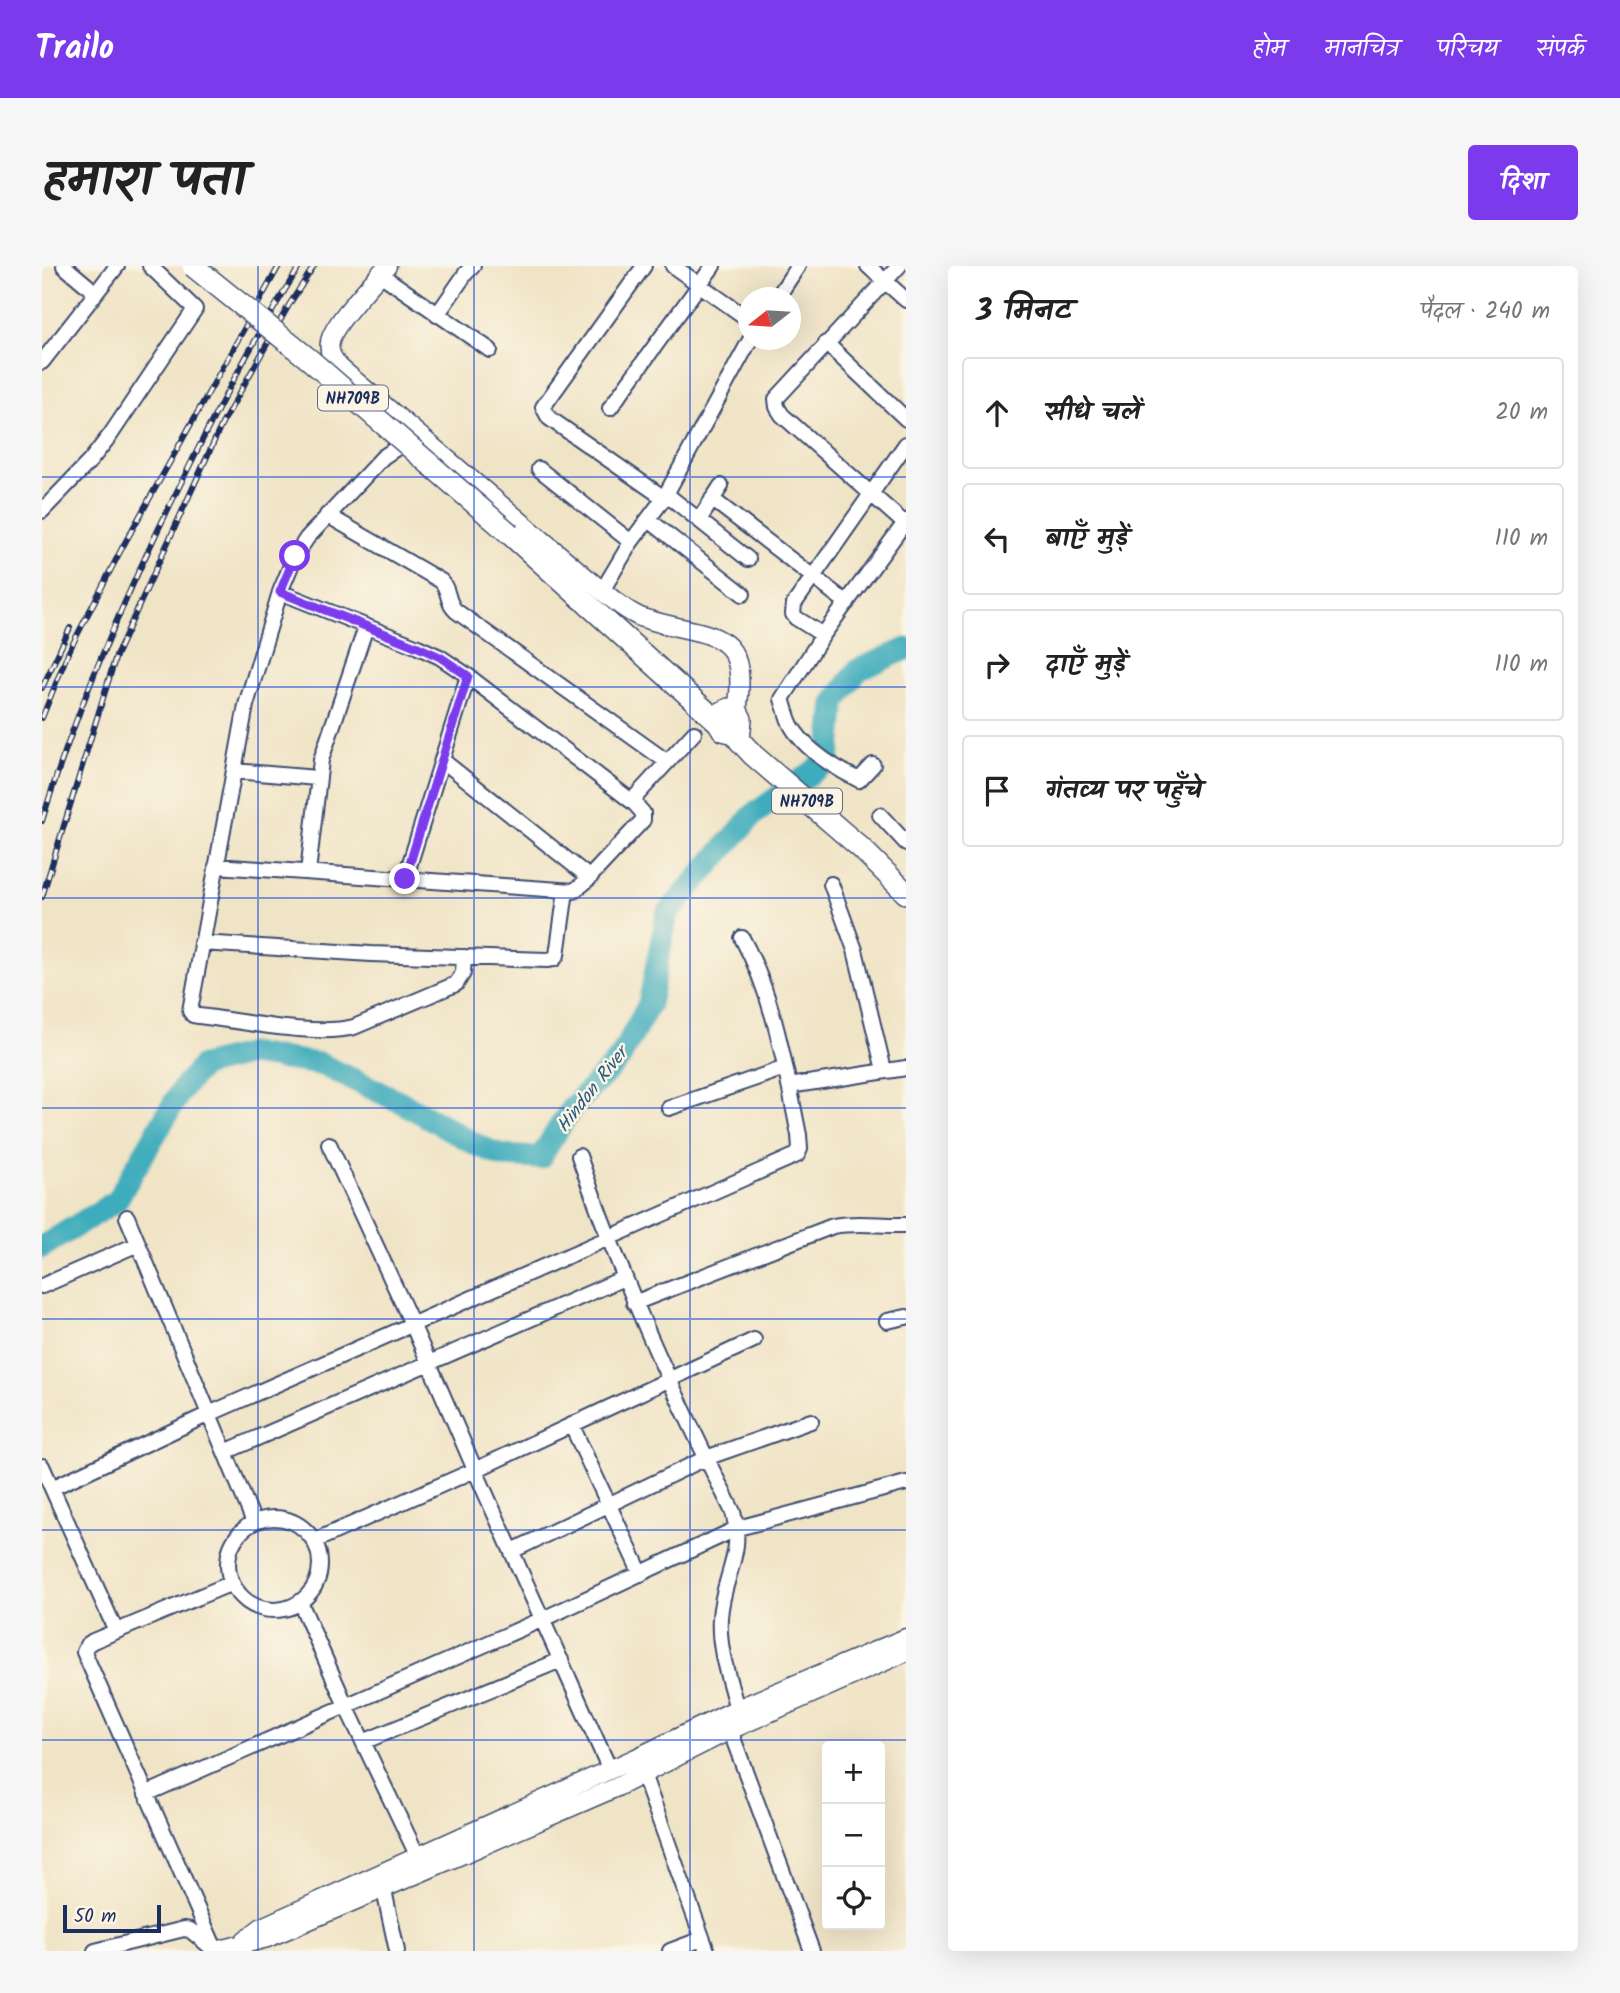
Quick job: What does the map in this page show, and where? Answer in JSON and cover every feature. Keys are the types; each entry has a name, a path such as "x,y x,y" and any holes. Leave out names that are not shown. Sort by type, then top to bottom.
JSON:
{"highway":[{"name":"NH709B","path":"193,266 310,360 510,534 731,720 739,740 753,755 903,887"}],"main road":[{"path":"384,270 335,329 330,342 331,356 349,377 602,592 639,617 711,634 728,646 738,660 741,678 731,720"},
{"path":"382,1880 418,1857 737,1709 906,1638"},
{"path":"216,1951 242,1943 262,1927 643,1774 730,1730 906,1652"}],"street":[{"path":"64,266 96,293"},
{"path":"42,362 117,266"},
{"path":"42,511 105,442 195,309 150,266"},
{"path":"437,315 466,272 474,266"},
{"path":"644,266 543,407 544,412 699,520 748,559"},
{"path":"673,266 738,313"},
{"path":"610,408 713,266"},
{"path":"784,287 798,266"},
{"path":"868,266 906,300"},
{"path":"873,765 859,780 839,769 812,748 792,726 782,699 823,635 905,522 870,495 782,415 776,400 899,266"},
{"path":"384,270 437,315 490,350"},
{"path":"826,343 906,419"},
{"path":"602,592 631,542 665,496 745,350"},
{"path":"417,435 383,457 327,515 295,556 280,592 246,705 190,1005 193,1015 328,1031 354,1027 456,984 463,973 464,957"},
{"path":"823,635 796,618 793,614 794,604 906,444"},
{"path":"539,469 631,542"},
{"path":"699,520 721,486"},
{"path":"712,499 847,603"},
{"path":"327,515 441,581 447,589 448,601 456,611 666,761"},
{"path":"649,520 743,594"},
{"path":"216,866 566,891 580,888 643,820 643,813 634,803 440,657 280,592"},
{"path":"308,872 317,778 325,744 366,627"},
{"path":"405,879 468,676"},
{"path":"634,803 637,795 666,761 694,733"},
{"path":"442,760 590,878"},
{"path":"234,771 317,778"},
{"path":"880,815 906,843"},
{"path":"831,884 855,950 884,1070"},
{"path":"201,943 554,959 559,949 566,891"},
{"path":"52,1488 209,1414 797,1155 800,1149 799,1135 775,1018 763,980 743,937"},
{"path":"669,1108 785,1068"},
{"path":"789,1086 906,1068"},
{"path":"329,1144 413,1326 475,1471 610,1770"},
{"path":"579,1156 634,1303 733,1512 738,1528 737,1545 720,1620 722,1650 737,1709"},
{"path":"127,1217 254,1522"},
{"path":"634,1303 833,1226 853,1222 883,1226 906,1225"},
{"path":"42,1286 138,1244"},
{"path":"225,1452 624,1278"},
{"path":"887,1321 906,1317"},
{"path":"314,1541 475,1471 754,1340"},
{"path":"512,1551 706,1458 811,1421"},
{"path":"572,1426 641,1574"},
{"path":"42,1466 116,1631"},
{"path":"146,1794 543,1619 738,1528 906,1483"},
{"path":"267,1518 294,1522 314,1541 319,1553 317,1581 300,1602 270,1610 254,1605 241,1596 232,1583 228,1569 234,1541 254,1522 267,1518"},
{"path":"216,1951 84,1652 93,1640 232,1583"},
{"path":"300,1602 418,1857"},
{"path":"363,1742 561,1660"},
{"path":"730,1730 812,1951"},
{"path":"643,1774 704,1945 670,1951"},
{"path":"382,1880 397,1951"},
{"path":"95,1951 184,1929 190,1930 216,1951"}],"waterway":[{"name":"Hindon River","path":"42,1247 116,1201 182,1089 202,1066 250,1054 320,1064 401,1102 502,1156 540,1158 571,1109 620,1058 649,1004 667,914 753,815 829,760 835,702 858,670 906,649"}],"railway":[{"path":"42,718 68,653 122,548 279,266"},
{"path":"42,821 89,687 146,556 227,393 300,266"},
{"path":"42,897 116,656 222,424 314,266"},
{"path":"42,688 70,628"}],"route":[{"path":"295,556 280,592 418,647 440,657 468,676 405,879"}]}
